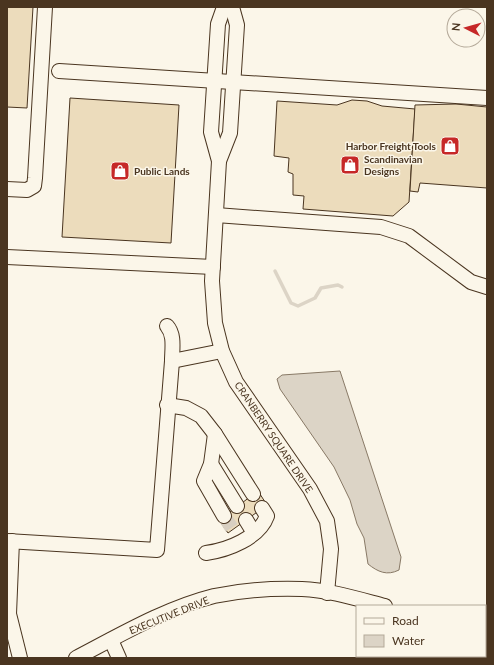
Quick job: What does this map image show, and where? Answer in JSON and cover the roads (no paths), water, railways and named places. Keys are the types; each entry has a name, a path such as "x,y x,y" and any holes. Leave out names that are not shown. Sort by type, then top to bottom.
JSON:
{"street":[{"path":"7,189 27,190 34,186 36,178 45,7"},
{"name":"CRANBERRY SQUARE DRIVE","path":"219,161 211,132 218,24 224,7"},
{"name":"CRANBERRY SQUARE DRIVE","path":"232,7 237,25 234,82 230,133 219,161 213,267 213,309 222,352 244,397 302,477 323,511 331,540 327,593"},
{"path":"59,71 487,98"},
{"path":"216,215 381,228 409,236 471,282 487,287"},
{"path":"7,256 213,267"},
{"path":"20,658 9,614 9,541 157,550 167,405 172,361 171,331 167,326"},
{"path":"172,361 222,352"},
{"path":"167,405 177,405 195,412 206,421 253,494"},
{"path":"215,434 211,464 204,481 224,516"},
{"path":"211,464 238,506"},
{"path":"206,553 229,548 236,536 254,533 264,525 268,516 262,508"},
{"path":"246,520 254,533"},
{"name":"EXECUTIVE DRIVE","path":"76,658 172,611 214,597 258,590 303,589 381,605"},
{"path":"111,640 119,658"}],"water":[{"path":"340,371 401,557 399,570 395,572 383,572 368,564 364,538 357,524 350,500 334,467 280,389 277,379 282,375"}],"waterway":[{"path":"275,271 291,303 298,306 315,298 321,288 338,285 342,287"}],"tunnel":[{"path":"224,516 233,530"}],"place":[{"name":"Harbor Freight Tools","path":"450,146"},
{"name":"Scandinavian Designs","path":"350,165"},
{"name":"Public Lands","path":"120,171"}]}
